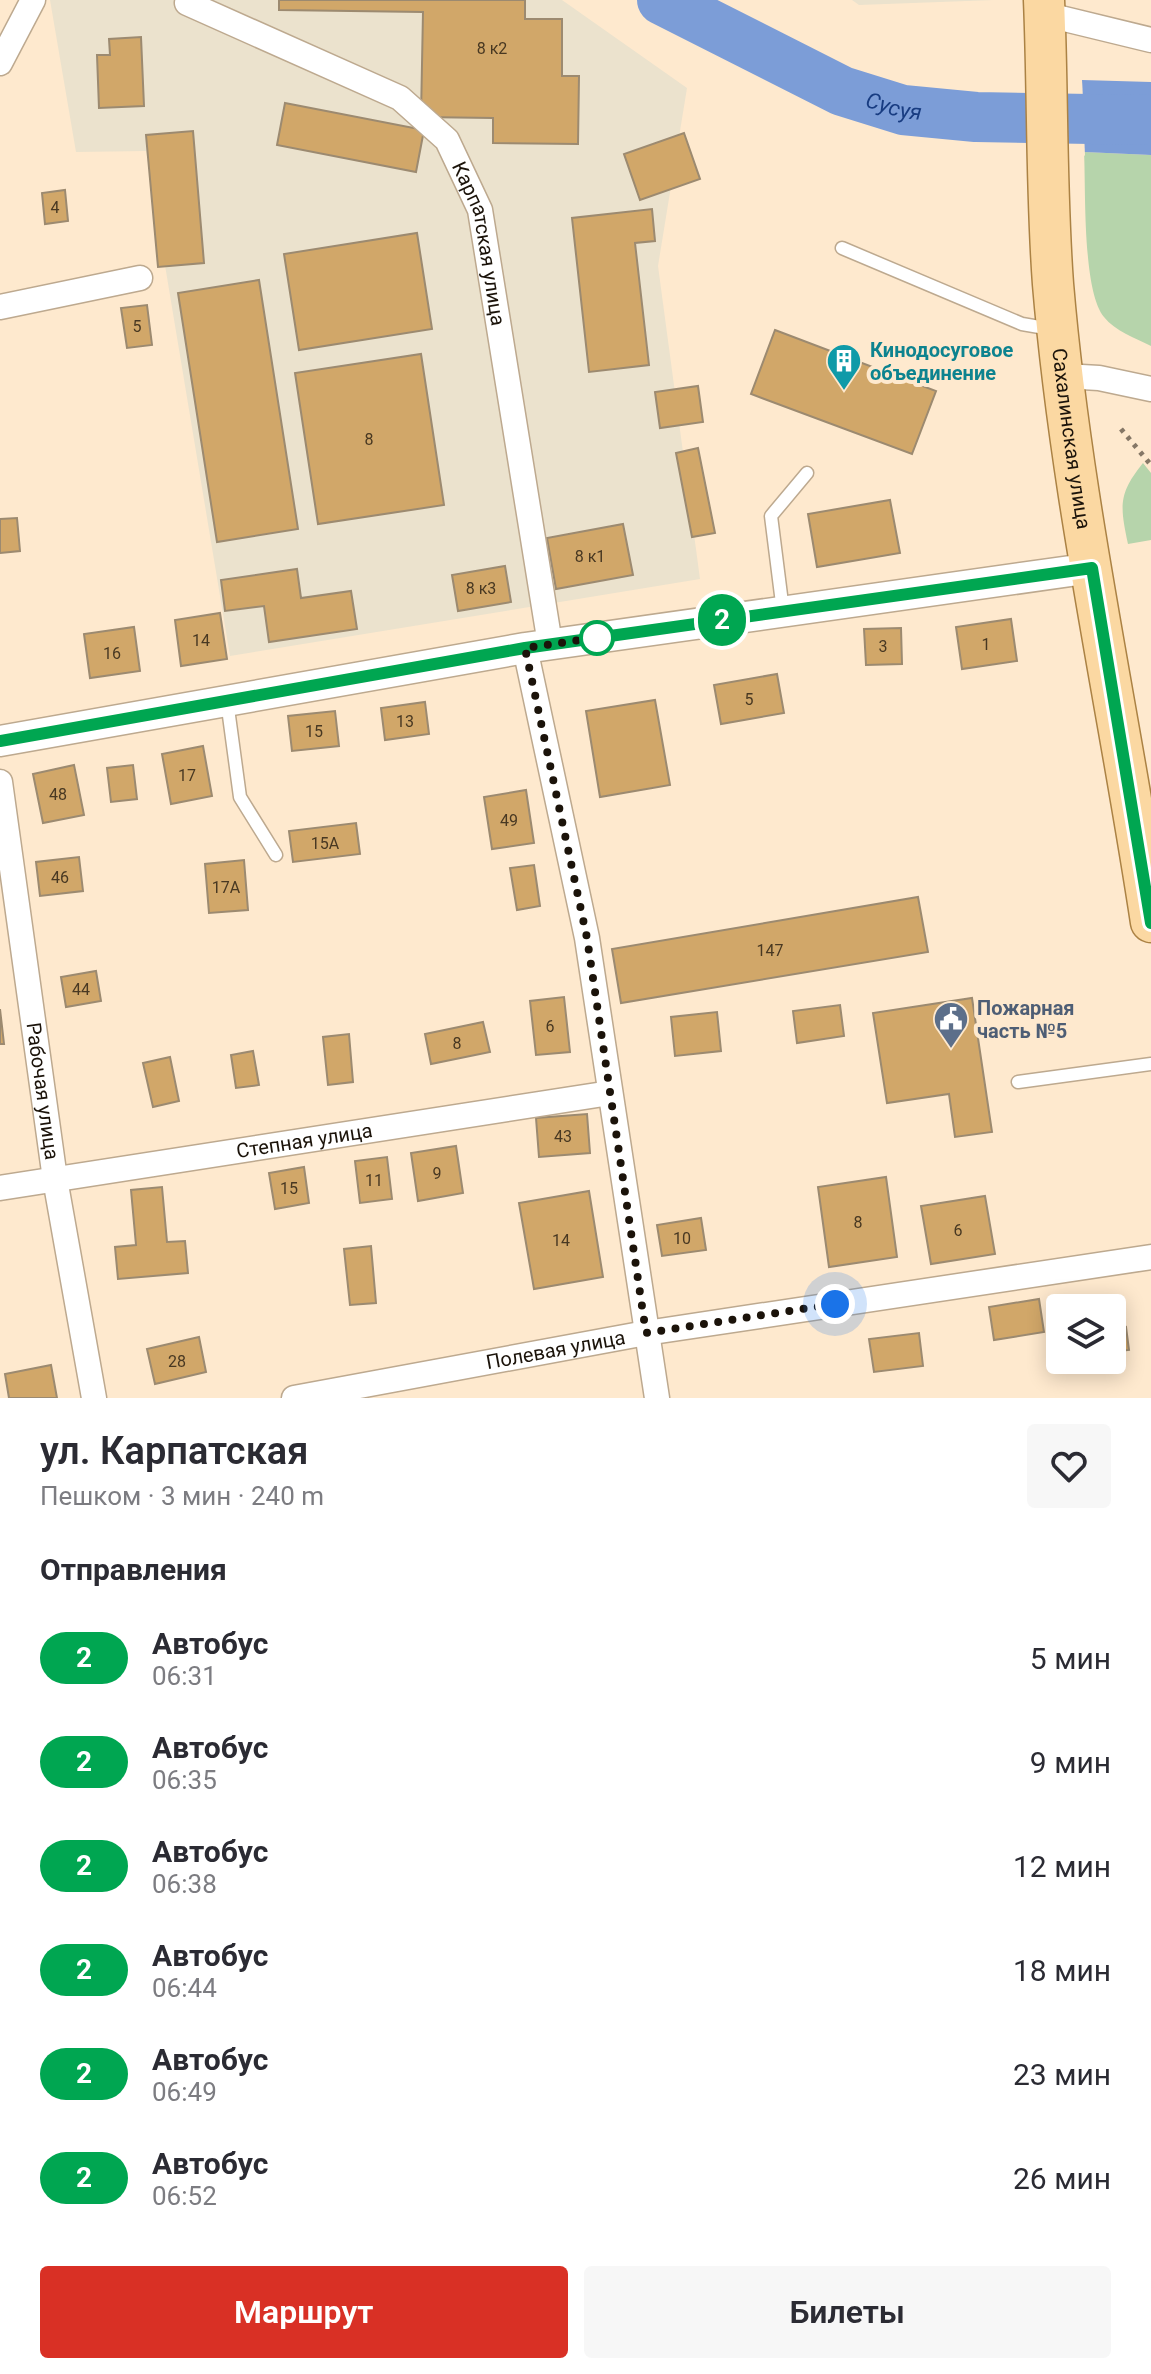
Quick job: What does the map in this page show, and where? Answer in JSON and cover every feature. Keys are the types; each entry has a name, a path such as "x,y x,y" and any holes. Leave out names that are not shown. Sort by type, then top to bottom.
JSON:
{"main road":[{"name":"Сахалинская улица","path":"1044,19 1053,284 1092,568 1150,910"}],"street":[{"path":"0,63 33,0"},
{"name":"Карпатская улица","path":"187,3 400,98 447,140 480,210 537,646 587,938 657,1398"},
{"path":"1044,19 1151,40"},
{"path":"0,307 140,278"},
{"path":"1064,376 1099,378 1151,389"},
{"path":"0,741 537,646 1092,568"},
{"name":"Рабочая улица","path":"0,782 55,1179 94,1398"},
{"name":"Степная улица","path":"0,1188 610,1093"},
{"name":"Полевая улица","path":"294,1398 646,1333 1151,1257"}],"lane":[{"path":"842,248 1022,324 1060,330"},
{"path":"783,611 771,516 807,473"},
{"path":"227,701 240,797 276,855"},
{"path":"1018,1082 1151,1064"}],"path":[{"path":"1121,429 1151,465"}],"shaded area":[{"path":"50,0 562,0 687,88 658,266 700,579 230,656 146,151 76,152"},
{"path":"852,0 994,0 859,5"}],"green space":[{"path":"1084,152 1151,155 1151,346 1114,326 1104,317 1097,304 1089,263"},
{"path":"1143,463 1151,473 1151,540 1128,544 1123,501 1129,483"}],"water":[{"path":"1082,80 1151,82 1151,155 1084,152"}],"pier":[{"path":"1081,76 1085,156 1080,152 1078,81"}],"building":[{"path":"279,0 525,0 525,19 562,19 562,76 579,76 578,144 493,143 493,118 421,117 423,12 279,10"},
{"path":"141,37 144,106 99,108 97,55 110,55 109,39"},
{"path":"285,103 424,130 416,172 277,145"},
{"path":"193,131 204,263 158,267 146,135"},
{"path":"684,133 700,179 640,200 624,154"},
{"path":"65,190 68,221 45,224 42,193"},
{"path":"652,209 655,241 635,243 649,365 589,372 572,218"},
{"path":"417,233 432,329 299,350 284,254"},
{"path":"259,280 298,529 217,542 178,293"},
{"path":"147,305 152,345 127,348 121,308"},
{"name":"Кинодосуговое объединение","path":"775,330 936,391 912,454 751,394"},
{"path":"421,354 444,505 318,524 295,373"},
{"path":"698,386 703,422 660,428 655,392"},
{"path":"698,448 715,533 692,537 676,453"},
{"path":"890,500 900,553 817,567 808,514"},
{"path":"17,518 20,551 0,553 0,519"},
{"path":"623,524 633,575 556,589 547,538"},
{"path":"505,566 511,602 458,611 452,575"},
{"path":"297,569 301,598 351,591 357,629 269,642 264,606 225,611 221,580"},
{"path":"220,613 227,659 181,666 175,620"},
{"path":"1011,619 1017,661 962,669 956,627"},
{"path":"134,627 140,671 90,678 84,634"},
{"path":"901,628 902,664 866,665 864,629"},
{"path":"777,674 784,713 721,724 714,685"},
{"path":"655,700 670,785 600,797 586,711"},
{"path":"425,702 429,734 385,740 381,708"},
{"path":"335,711 339,746 292,751 288,716"},
{"path":"203,746 212,796 171,804 162,754"},
{"path":"74,765 84,815 43,823 33,774"},
{"path":"133,765 137,799 111,802 107,768"},
{"path":"526,790 534,843 492,849 484,797"},
{"path":"356,823 360,854 293,862 289,831"},
{"path":"79,857 83,891 40,896 36,862"},
{"path":"244,860 248,910 209,913 205,864"},
{"path":"534,865 540,906 517,910 510,868"},
{"path":"918,897 928,952 621,1003 612,949"},
{"path":"96,971 101,1001 66,1007 61,977"},
{"path":"564,997 570,1052 536,1055 530,1001"},
{"path":"972,998 992,1132 955,1137 949,1094 887,1103 873,1013"},
{"path":"840,1005 844,1036 797,1043 793,1011"},
{"path":"0,1009 4,1044 0,1044"},
{"path":"717,1012 721,1051 675,1056 671,1017"},
{"path":"483,1022 490,1052 431,1064 425,1034"},
{"path":"349,1034 353,1082 328,1085 323,1037"},
{"path":"253,1051 259,1085 236,1088 231,1055"},
{"path":"170,1057 179,1101 153,1107 143,1063"},
{"path":"587,1114 590,1153 539,1157 536,1118"},
{"path":"456,1146 463,1193 418,1201 411,1153"},
{"path":"387,1157 392,1199 360,1203 355,1161"},
{"path":"304,1167 309,1203 275,1209 269,1173"},
{"path":"886,1177 897,1257 829,1267 818,1187"},
{"path":"162,1187 167,1242 185,1241 188,1273 118,1279 115,1247 136,1245 131,1190"},
{"path":"589,1191 603,1277 534,1289 519,1203"},
{"path":"985,1196 995,1254 931,1264 921,1206"},
{"path":"701,1218 706,1250 662,1256 657,1225"},
{"path":"371,1246 376,1303 350,1305 344,1249"},
{"path":"1039,1299 1044,1332 994,1340 989,1307"},
{"path":"919,1333 923,1366 874,1372 869,1339"},
{"path":"199,1337 206,1372 155,1384 147,1349"},
{"path":"51,1365 57,1398 9,1398 5,1374"}],"waterway":[{"name":"Сусуя","path":"662,0 842,91 903,110 976,117 1151,120"}],"bus line":[{"name":"2","path":"0,741 525,648 1092,568 1151,923"}],"place":[{"name":"Кинодосуговое объединение","path":"844,392"},
{"name":"Пожарная часть №5","path":"951,1050"}],"route":[{"path":"597,638 608,636 525,648 587,938 646,1333 835,1304"}]}
